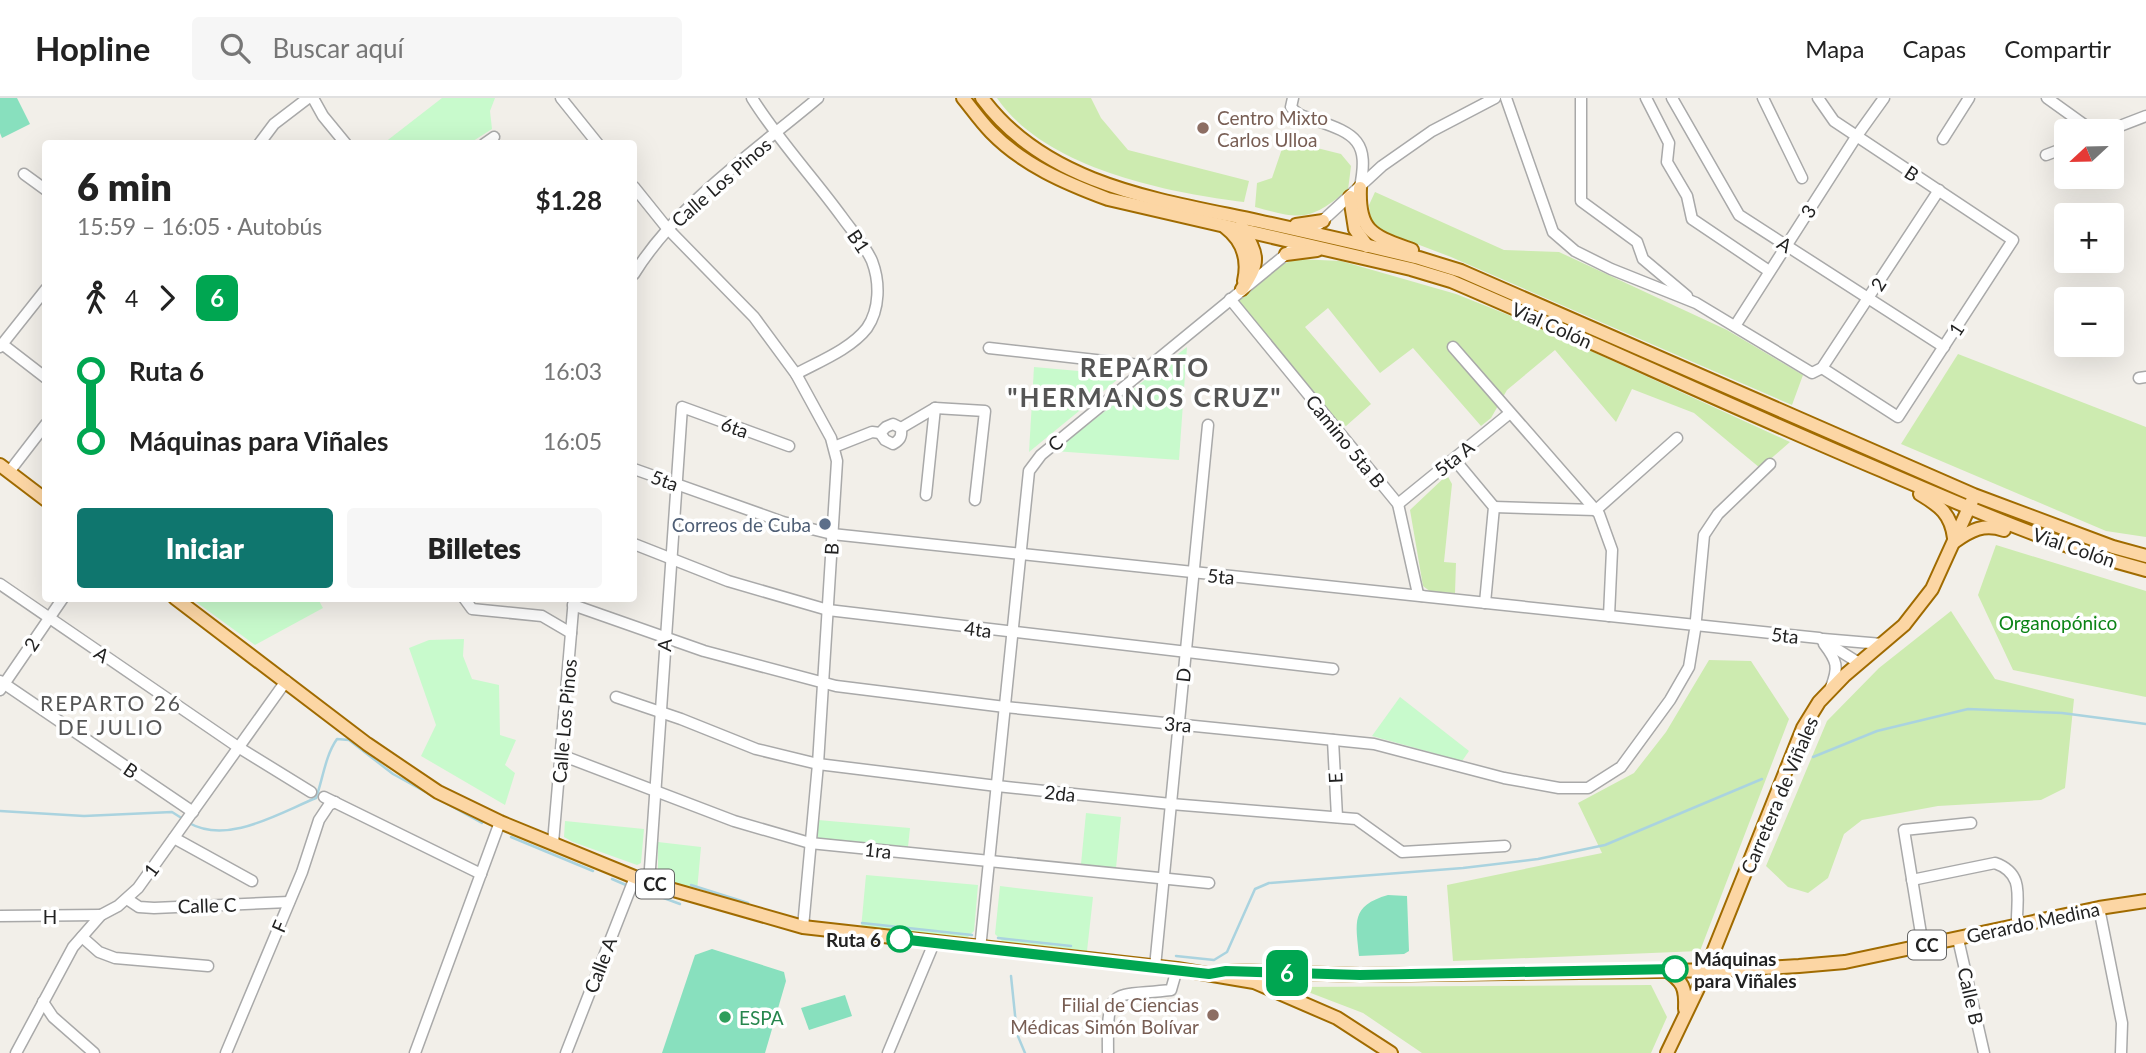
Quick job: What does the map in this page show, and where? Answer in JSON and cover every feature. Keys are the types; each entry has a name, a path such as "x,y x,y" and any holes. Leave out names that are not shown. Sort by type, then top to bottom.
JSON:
{"main road":[{"name":"Vial Colón","path":"963,98 991,132 1028,162 1065,183 1108,199 1299,242 1451,281 1969,508 2065,545 2146,570"},
{"name":"Vial Colón","path":"982,98 1003,125 1039,153 1070,170 1117,189 1367,246 1461,271 1974,495 2113,547 2146,556"},
{"path":"1355,192 1355,229 1377,261"},
{"path":"1355,192 1361,219 1378,237 1437,258 1461,271"},
{"path":"1236,216 1256,257 1254,270 1242,289"},
{"path":"1266,223 1303,225 1323,221"},
{"path":"1224,226 1243,247 1246,275 1242,289"},
{"path":"1286,254 1327,249"},
{"path":"1858,461 1944,509 1952,524 1954,542 1969,531 1991,525 2017,535 2065,545"},
{"path":"4,468 42,497"},
{"name":"Carretera de Viñales","path":"1667,1053 1705,969 1803,728 1819,702 1904,625 1932,589 1974,495"},
{"name":"CC","path":"180,602 367,744 438,792 500,822 649,883 803,927 980,949 1177,969 1254,982 1337,1018 1391,1053"},
{"name":"Gerardo Medina","path":"1209,974 1226,971 1360,975 1665,970 1845,962 2099,908 2146,901"},
{"path":"1665,970 1680,980 1685,994 1685,1016"}],"street":[{"path":"262,140 274,124 310,98 343,140"},
{"path":"561,98 595,140"},
{"name":"B1","path":"752,98 775,134 813,178 867,251 876,276 875,311 867,327 855,340 796,374"},
{"name":"Calle Los Pinos","path":"637,270 667,228 818,98"},
{"path":"1293,98 1291,107 1298,115 1348,133 1361,148 1365,162 1355,192"},
{"name":"C","path":"980,949 1029,471 1041,455 1286,254 1382,166 1433,131 1495,98"},
{"path":"1506,98 1553,232 1575,251 1696,303 1735,326"},
{"path":"1581,98 1581,201 1637,242 1643,259 1696,303"},
{"path":"1646,98 1669,143 1667,162 1687,196 1692,219 1769,271"},
{"path":"1763,98 1802,178"},
{"name":"B","path":"1818,98 1833,121 2013,240"},
{"name":"3","path":"1735,326 1786,244 1884,98"},
{"path":"1943,139 1969,98"},
{"path":"2047,98 2076,119"},
{"name":"A","path":"1676,99 1740,215 1944,347"},
{"path":"2124,124 2146,116"},
{"path":"489,140 494,136"},
{"path":"2046,155 2054,152"},
{"path":"24,174 42,187"},
{"name":"2","path":"1735,326 1812,373 1822,368 1939,190"},
{"path":"637,191 667,228"},
{"name":"B","path":"667,228 754,317 796,374 834,447 837,461 818,764 803,927"},
{"name":"1","path":"1822,368 1898,417 2013,240"},
{"path":"42,294 1,346 42,374"},
{"name":"Camino 5ta B","path":"1230,299 1398,504 1418,594 1426,597"},
{"path":"1453,346 1600,514 1612,550 1609,616"},
{"path":"989,348 1149,366"},
{"name":"A","path":"649,883 682,407"},
{"name":"6ta","path":"682,407 789,446"},
{"path":"926,495 935,408"},
{"path":"901,428 935,408 985,411 975,500"},
{"name":"5ta A","path":"1398,504 1510,413"},
{"path":"880,433 886,426 893,424 901,428"},
{"name":"D","path":"1155,967 1208,425"},
{"path":"4,468 42,428"},
{"path":"834,447 872,432 880,433 885,440 893,443 899,440 901,428"},
{"path":"1494,507 1595,510 1677,438"},
{"path":"1454,459 1494,507 1485,603"},
{"name":"3ra","path":"573,602 704,651 823,683 1005,707 1374,744 1504,778 1559,788 1588,788 1621,767 1670,699 1689,667 1696,625 1704,535 1718,514 1770,464"},
{"name":"5ta","path":"637,470 770,517 832,534 1882,644"},
{"name":"4ta","path":"637,545 727,581 828,610 1013,634 1333,669"},
{"name":"A","path":"0,584 238,747 311,792"},
{"name":"2","path":"1,685 61,602"},
{"path":"466,602 467,606 478,611 542,616 572,633"},
{"name":"Calle Los Pinos","path":"553,844 573,602"},
{"path":"1819,638 1835,658 1836,673 1828,693"},
{"name":"5ta","path":"1819,638 1859,663"},
{"name":"1","path":"16,1053 73,947 101,915 127,899 138,888 286,681"},
{"name":"B","path":"1,685 191,814"},
{"name":"2da","path":"616,697 660,711 756,749 818,764 1171,804 1356,819 1402,852 1504,846"},
{"name":"E","path":"1333,740 1337,817"},
{"name":"1ra","path":"561,755 734,821 810,843 1209,883"},
{"path":"324,797 481,874"},
{"name":"F","path":"226,1053 289,902 319,820 329,805 335,802"},
{"path":"415,1053 500,822"},
{"path":"1923,946 1904,830 1972,823"},
{"path":"174,838 252,881"},
{"path":"1912,880 1995,863 2007,867 2015,877 2019,897 2017,926"},
{"name":"Calle A","path":"566,1053 635,877"},
{"name":"Calle C","path":"127,899 139,907 154,908 289,902"},
{"path":"2099,908 2122,1023 2121,1053"},
{"name":"H","path":"0,916 101,915"},
{"path":"82,937 99,952 116,958 208,966"},
{"name":"Calle B","path":"1958,939 1984,1053"},
{"path":"888,1053 934,943"},
{"path":"1108,1053 1112,999 1121,994 1171,990 1177,969"},
{"path":"43,1002 53,1017 94,1053"}],"green space":[{"path":"0,98 17,98 30,124 2,138 0,133"},
{"path":"442,98 495,98 490,111 492,129 475,140 388,140"},
{"path":"997,98 1091,98 1101,118 1128,150 1249,181 1244,202 1144,183 1075,159 1018,122"},
{"path":"1285,140 1341,154 1351,166 1348,190 1324,208 1305,215 1295,216 1255,207 1257,183 1272,178"},
{"path":"1375,192 1504,250 1559,252 1727,330 1803,375 1792,405 1451,257 1380,230 1371,221 1369,205"},
{"path":"1296,259 1341,261 1456,294 1541,328 1790,442 1760,468 1694,413 1632,389 1616,422 1555,350 1507,390 1491,418 1481,426 1413,348 1380,373 1328,308 1305,327 1371,404 1346,426 1339,423 1238,300 1283,264"},
{"path":"1187,347 1179,460 1054,451"},
{"path":"1958,354 2146,427 2146,537 2106,531 1901,444"},
{"path":"1034,367 1123,375 1029,452"},
{"path":"1447,475 1452,484 1444,562 1456,563 1455,593 1431,592 1423,586 1410,510"},
{"name":"Organopónico","path":"1996,545 2146,591 2146,697 2013,670 1978,595"},
{"path":"196,602 320,602 323,608 255,645"},
{"path":"1951,611 1995,679 2074,699 2065,788 2041,800 1938,806 1862,820 1844,834 1828,878 1808,893 1788,887 1766,866 1827,721 1879,668"},
{"path":"464,639 463,656 472,679 499,685 500,735 516,740 505,765 515,773 505,805 421,756 436,725 409,648 429,640"},
{"path":"1709,660 1751,661 1789,719 1700,951 1453,961 1447,885 1602,853 1578,803 1634,773 1666,732"},
{"path":"1400,697 1469,751 1462,761 1372,736"},
{"path":"1086,813 1121,817 1116,868 1081,864"},
{"path":"818,820 910,828 908,847 818,838"},
{"path":"565,821 644,829 641,863 637,865 573,842 564,837"},
{"path":"658,842 701,847 697,891 658,877"},
{"path":"866,875 978,885 974,931 966,939 861,929"},
{"path":"1000,886 1093,897 1087,951 1002,941 995,934"},
{"path":"1388,895 1407,896 1409,951 1404,954 1359,956 1357,925 1361,910 1376,899"},
{"name":"ESPA","path":"712,949 784,972 786,981 765,1053 662,1053 695,955"},
{"path":"1651,985 1667,1017 1651,1053 1422,1053 1363,1013 1295,987"},
{"path":"845,995 852,1016 809,1030 801,1008"}],"waterway":[{"path":"1813,757 1877,731 1968,709 2062,713 2146,724"},
{"path":"189,823 204,829 237,829 316,798 327,760 337,739 349,740 393,774 482,823"},
{"path":"1176,956 1214,960 1227,952 1255,889 1269,883 1463,868 1538,859 1605,845 1762,779"},
{"path":"0,811 84,816 172,812 183,819"},
{"path":"511,837 593,871"},
{"path":"612,879 626,885"},
{"path":"691,885 748,903"},
{"path":"642,890 680,904"},
{"path":"862,923 972,935"},
{"path":"998,938 1071,946"},
{"path":"1011,976 1017,1034 1025,1053"}],"bus line":[{"name":"6","path":"900,939 1209,974 1226,971 1360,975 1675,969"}],"place":[{"name":"Centro Mixto Carlos Ulloa","path":"1203,128"},
{"name":"Correos de Cuba","path":"825,524"},
{"name":"Ruta 6","path":"900,939"},
{"name":"Máquinas para Viñales","path":"1675,969"},
{"name":"Filial de Ciencias Médicas Simón Bolívar","path":"1213,1015"},
{"name":"ESPA","path":"725,1017"}],"district":[{"name":"REPARTO \"HERMANOS CRUZ\"","path":"1145,382"},
{"name":"REPARTO 26 DE JULIO","path":"111,714"}]}
